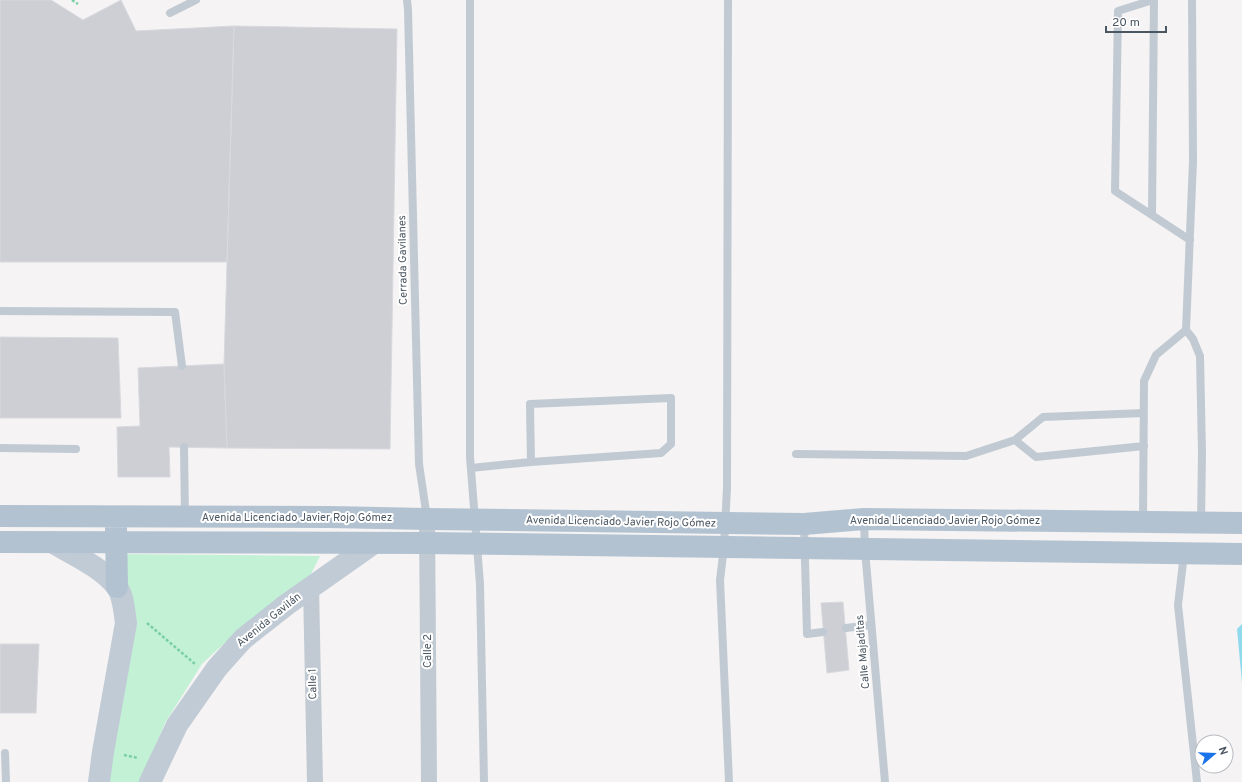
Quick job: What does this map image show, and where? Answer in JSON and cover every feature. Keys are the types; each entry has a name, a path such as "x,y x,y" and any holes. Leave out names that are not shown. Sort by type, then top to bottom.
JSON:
{"main road":[{"name":"Avenida Licenciado Javier Rojo Gómez","path":"0,516 330,517 804,524 864,519 1242,523"},
{"path":"99,782 126,623 120,596 116,517"},
{"path":"330,517 331,542"},
{"path":"0,542 427,542 724,548 1242,554"},
{"path":"52,542 95,568 120,596"},
{"name":"Avenida Gavilán","path":"150,782 177,725 216,668 243,639 311,586 374,543"}],"street":[{"name":"Calle 2","path":"427,519 429,782"},
{"name":"Calle 1","path":"311,586 315,782"}],"lane":[{"path":"170,13 196,0"},
{"name":"Cerrada Gavilanes","path":"407,0 419,464 427,519"},
{"path":"470,0 471,468 480,584 484,782"},
{"path":"728,0 728,481 724,548 720,580 730,782"},
{"path":"1152,214 1153,0 1118,11 1115,192 1152,214 1190,240"},
{"path":"1192,0 1193,161 1186,330 1193,339 1200,356 1202,453 1201,523"},
{"path":"0,311 175,312 182,366"},
{"path":"1143,522 1144,380 1156,355 1186,330"},
{"path":"471,468 661,453 671,444 671,398 530,404 532,462"},
{"path":"796,454 966,456 1015,440 1043,417 1144,413"},
{"path":"1015,440 1036,457 1144,446"},
{"path":"184,447 185,517"},
{"path":"0,448 76,449"},
{"name":"Calle Majaditas","path":"864,519 865,550 885,782"},
{"path":"804,524 807,634 823,632"},
{"path":"1184,553 1178,605 1197,782"},
{"path":"846,628 872,625"},
{"path":"5,753 6,782"}],"path":[{"path":"72,0 78,4"},
{"path":"120,596 210,677"},
{"path":"103,752 159,762"}],"green space":[{"path":"119,554 320,556 307,582 258,615 202,664 165,723 140,782 102,782 116,700"}],"water":[{"path":"1242,624 1242,683 1237,629"}],"building":[{"path":"0,0 51,0 83,20 121,0 136,31 234,26 227,262 0,262"},
{"path":"234,26 397,29 390,449 227,448 224,364"},
{"path":"0,337 118,338 121,418 0,418"},
{"path":"224,364 227,448 169,447 170,477 118,477 117,427 140,426 138,368"},
{"path":"843,602 849,670 827,673 821,603"},
{"path":"0,644 39,644 36,713 0,713"}]}
